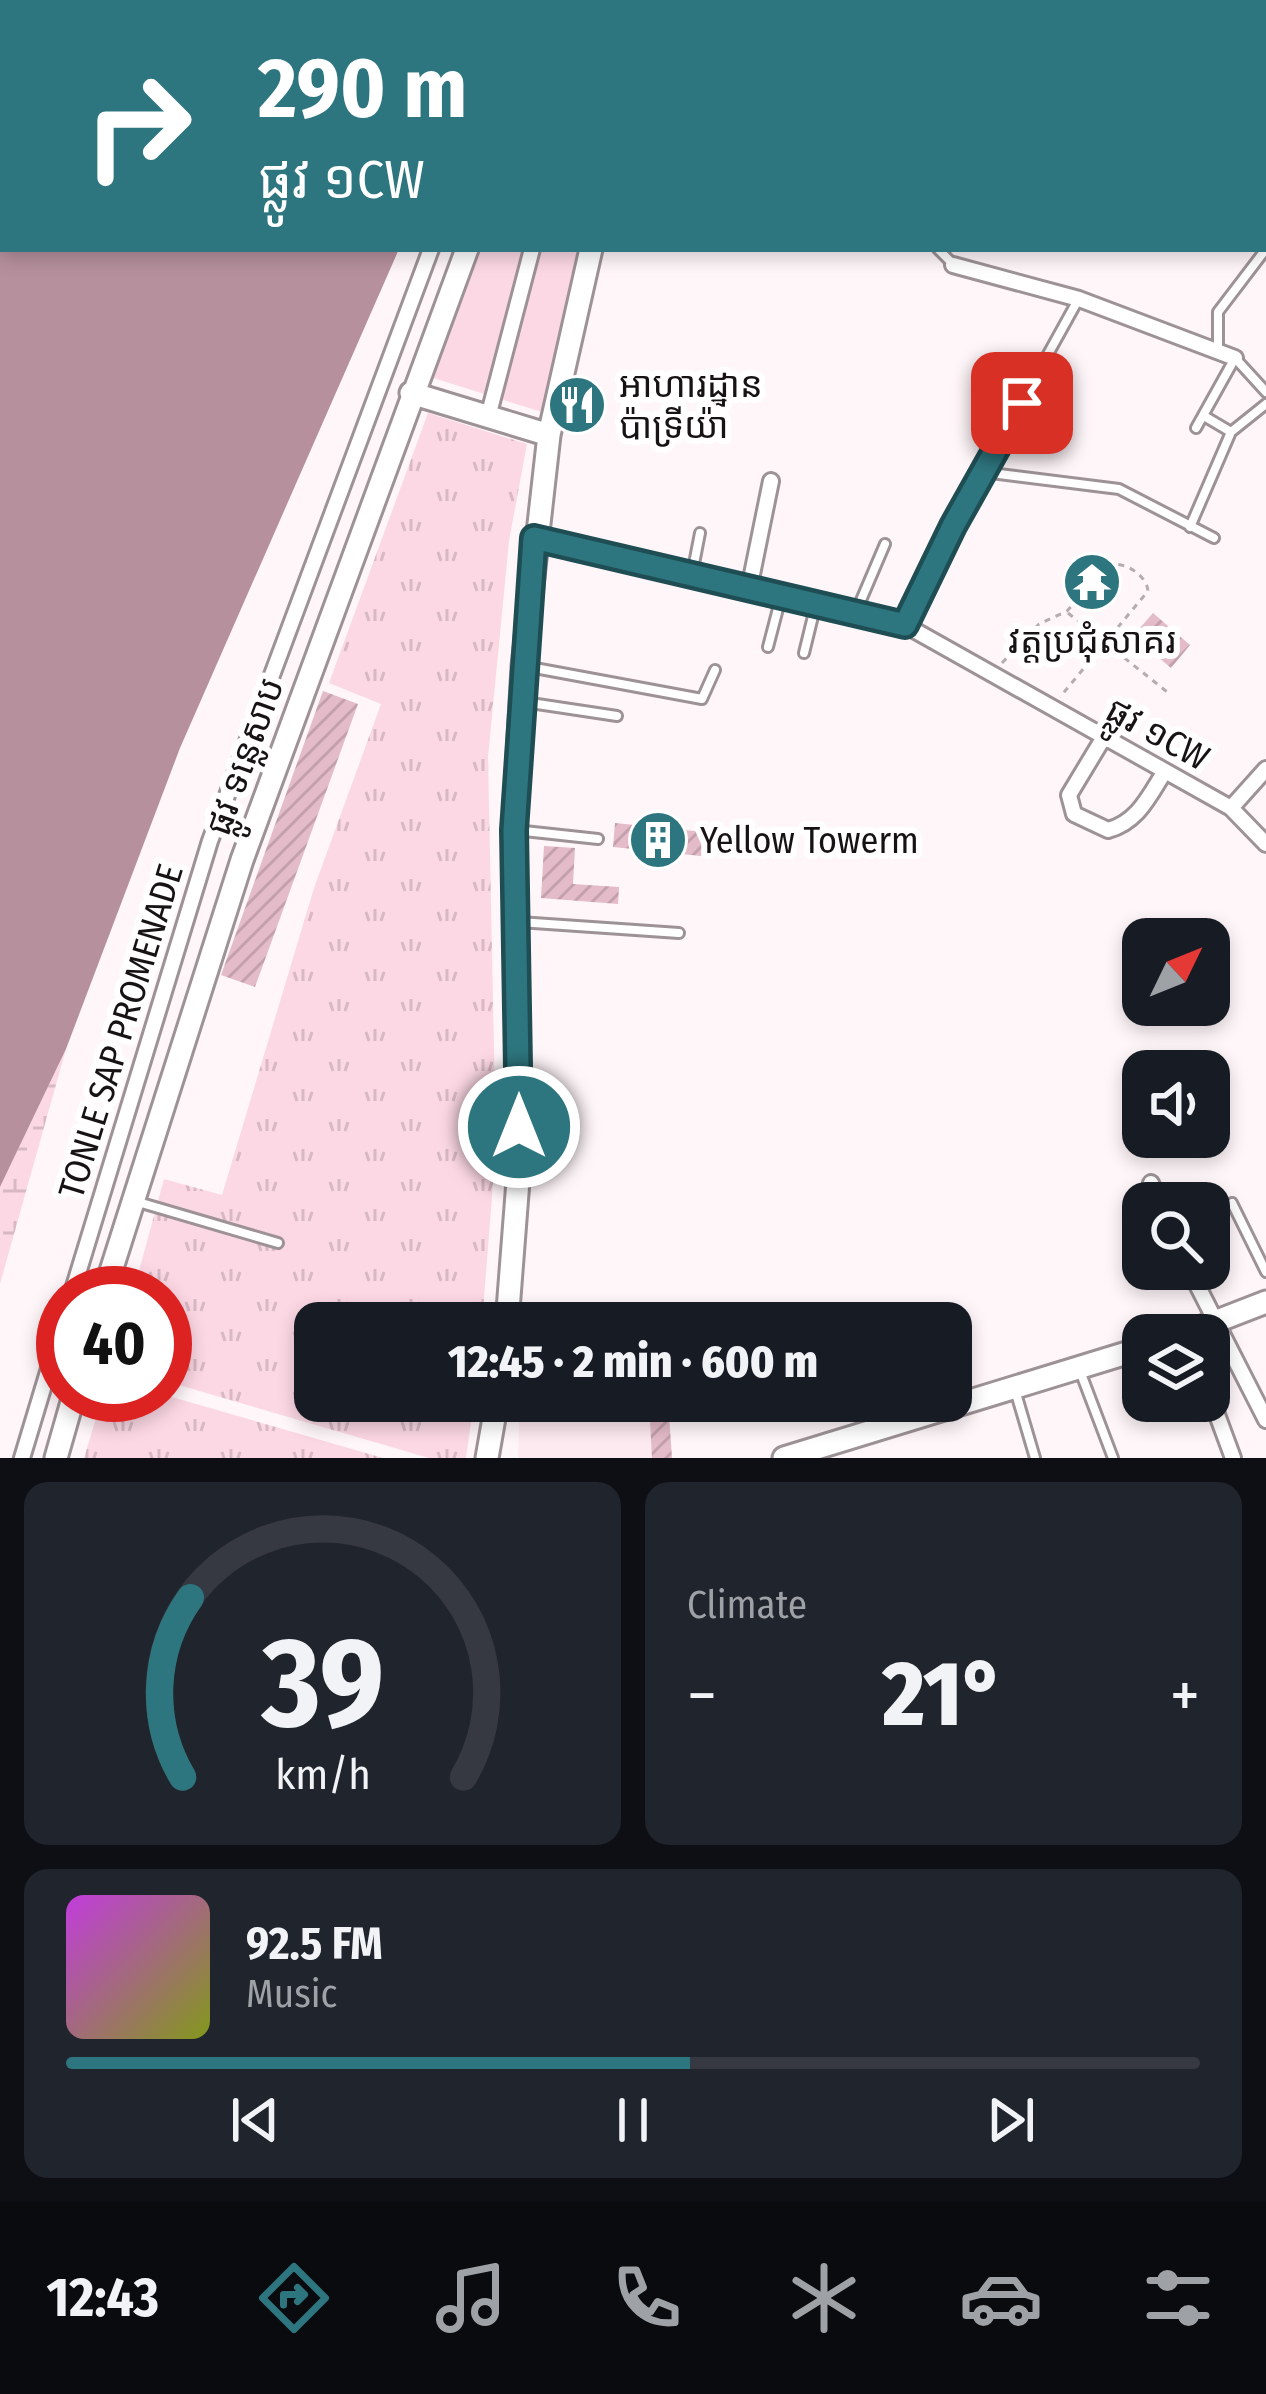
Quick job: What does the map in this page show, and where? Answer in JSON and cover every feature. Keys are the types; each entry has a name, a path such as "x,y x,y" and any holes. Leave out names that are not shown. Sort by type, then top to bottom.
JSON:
{"street":[{"name":"TONLE SAP PROMENADE","path":"80,1266 210,841 430,252"},
{"name":"ផ្លូវ ទន្លេសាប","path":"112,1266 242,860 466,252"},
{"path":"488,417 531,252"},
{"path":"509,1302 519,1168 514,830 523,666 549,434 590,252"},
{"path":"953,265 1079,299 1235,358"},
{"path":"411,393 549,434"},
{"path":"749,589 771,481"},
{"name":"ផ្លូវ ១CW","path":"534,538 905,625 1231,808 1266,844"},
{"path":"1104,736 1069,795 1074,814 1108,830 1121,826 1140,810 1166,771"},
{"path":"1231,808 1266,769"},
{"path":"1230,1319 1263,1310"},
{"path":"784,1458 813,1454 1122,1355"},
{"path":"1230,1355 1266,1420"},
{"path":"22,1458 36,1412"},
{"path":"56,1458 66,1422"},
{"path":"487,1458 493,1422"},
{"path":"1220,1422 1234,1458"}],"lane":[{"path":"941,252 953,265"},
{"path":"1218,348 1218,312 1263,252"},
{"path":"905,625 1079,299"},
{"path":"1196,428 1235,358 1266,392"},
{"path":"1190,527 1231,432 1266,404"},
{"path":"1204,416 1231,432"},
{"path":"983,472 1118,489 1214,538"},
{"path":"692,574 700,533"},
{"path":"856,612 885,544"},
{"path":"768,647 782,596"},
{"path":"804,653 816,602"},
{"path":"523,666 702,699 715,670"},
{"path":"522,701 617,716"},
{"path":"514,830 598,839"},
{"path":"518,922 680,933"},
{"path":"131,1199 278,1243"},
{"path":"1232,1203 1266,1272"},
{"path":"1079,1370 1113,1458"},
{"path":"1016,1390 1035,1458"},
{"path":"891,1422 893,1426"}],"path":[{"path":"992,674 1039,624 1067,611 1118,562 1144,578 1148,591 1051,707"},
{"path":"1067,611 1171,695"}],"shaded area":[{"path":"0,252 398,252 180,748 66,1049 0,1187"},
{"path":"519,1422 669,1422 672,1458 518,1458"}],"green space":[{"path":"478,252 577,252 542,412 430,377"},
{"path":"428,413 527,444 509,541 488,757 496,1146 484,1302 294,1302 294,1419 192,1389 192,1266 140,1266 164,1179 222,1195 314,888 381,704 329,683"},
{"path":"66,1049 0,1284 0,1187"},
{"path":"192,1403 383,1458 84,1458 95,1422 192,1422"},
{"path":"306,1422 471,1422 466,1458 429,1458"}],"building":[{"path":"1153,613 1190,645 1171,668 1133,636"},
{"path":"323,691 358,704 255,987 221,975"},
{"name":"Yellow Towerm","path":"615,823 704,832 701,856 613,847"},
{"path":"544,846 575,848 573,884 619,887 618,904 541,898"},
{"path":"650,1422 669,1422 672,1458 652,1458"}],"place":[{"name":"អាហារដ្ឋាន ប៉ាទ្រីយ៉ា","path":"577,405"},
{"name":"វត្តប្រជុំសាគរ","path":"1092,582"},
{"name":"Yellow Towerm","path":"658,840"}],"route":[{"path":"519,1127 514,830 534,538 905,625 953,526 1022,403"}]}
